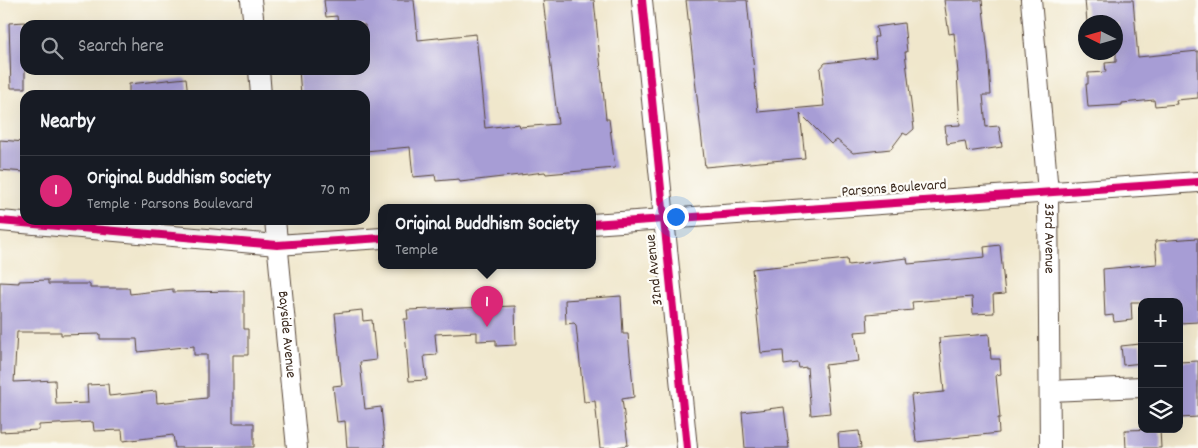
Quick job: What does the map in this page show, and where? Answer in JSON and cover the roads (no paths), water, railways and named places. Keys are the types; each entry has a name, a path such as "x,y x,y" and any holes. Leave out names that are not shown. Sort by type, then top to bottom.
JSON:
{"street":[{"path":"251,0 253,20"},
{"name":"32nd Avenue","path":"642,0 687,448"},
{"name":"33rd Avenue","path":"1031,0 1048,192 1050,448"},
{"path":"259,75 261,90"},
{"name":"Parsons Boulevard","path":"596,224 1198,182"},
{"path":"0,221 20,223"},
{"path":"44,225 277,246 378,238"},
{"name":"Bayside Avenue","path":"275,225 297,448"},
{"path":"1050,391 1138,387"}],"place":[{"name":"Original Buddhism Society","path":"487,327"}]}
